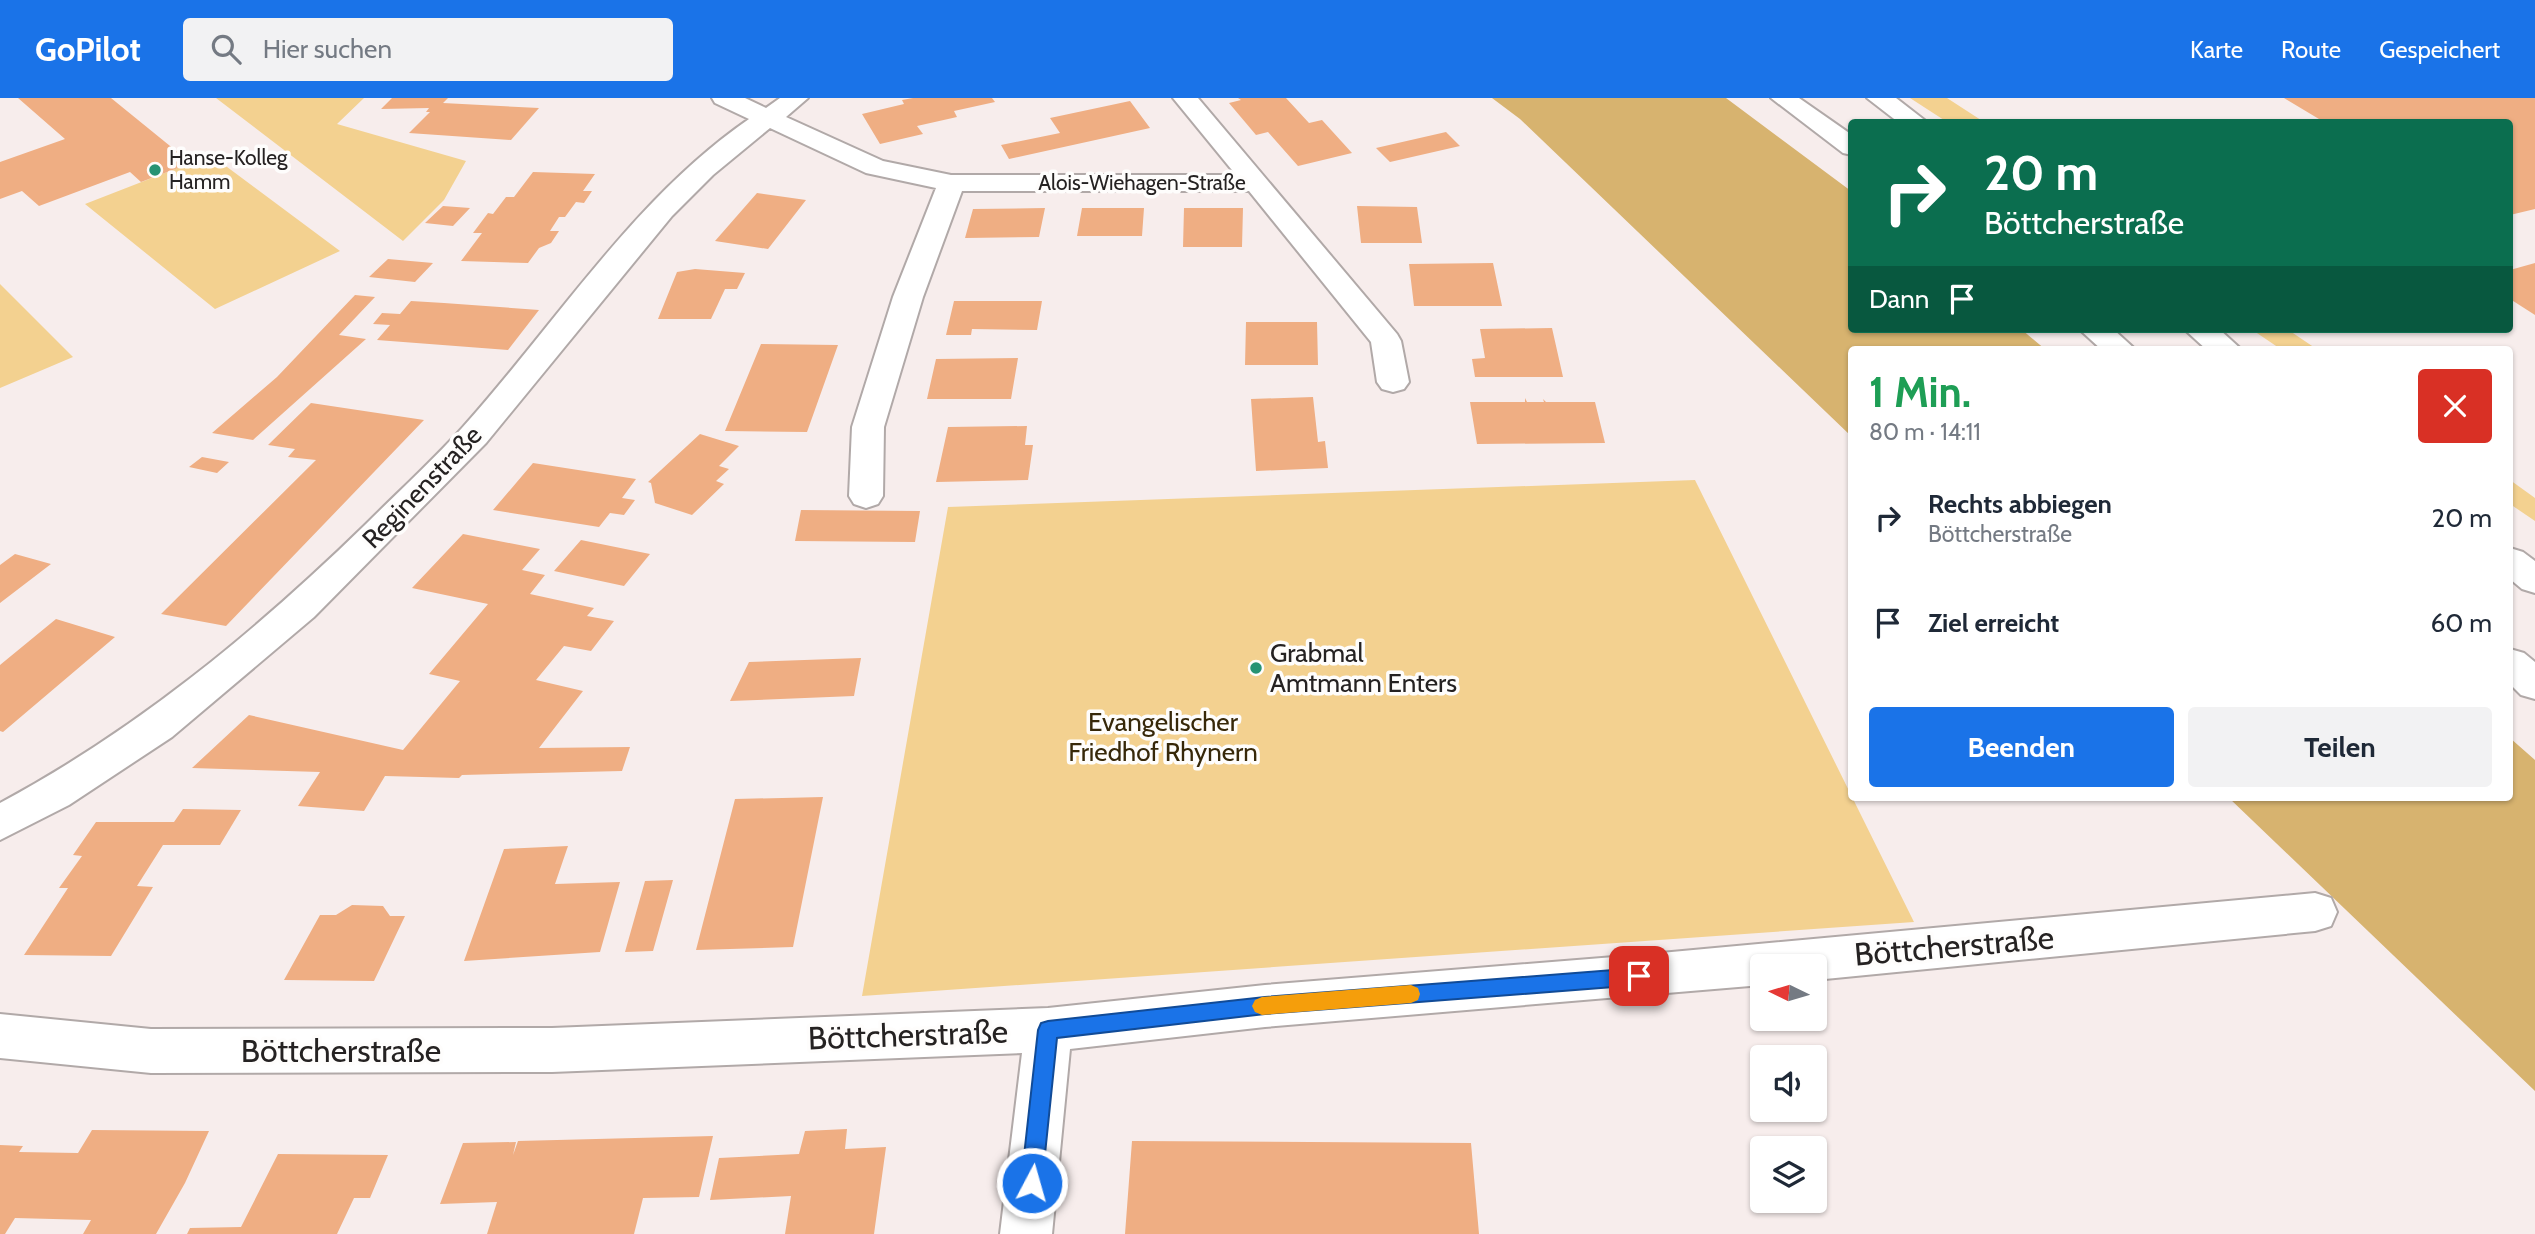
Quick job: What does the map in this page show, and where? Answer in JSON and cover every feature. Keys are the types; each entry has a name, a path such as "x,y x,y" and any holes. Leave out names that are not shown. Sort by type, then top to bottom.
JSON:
{"main road":[{"name":"Alois-Wiehagen-Straße","path":"724,98 875,167 950,183 1257,183 1386,341 1393,382"},
{"name":"Reginenstraße","path":"0,823 51,797 145,736 260,646 473,436 682,190 765,118 796,98"},
{"path":"1185,98 1257,183"},
{"path":"1783,98 1848,144"},
{"path":"1879,98 1910,119"},
{"path":"866,496 868,427 908,297 950,183"},
{"path":"2099,333 2116,346"},
{"path":"2204,333 2222,346"},
{"path":"2513,563 2535,580"},
{"path":"2513,666 2535,684"},
{"name":"Böttcherstraße","path":"0,1036 151,1051 552,1050 1048,1030 1265,1006 1653,975 2315,912"},
{"path":"1026,1234 1048,1030"}],"green space":[{"path":"216,98 364,98 337,124 466,161 444,200 403,241"},
{"path":"1910,98 1947,98 1979,119 1942,119"},
{"path":"211,155 340,251 215,309 85,204"},
{"path":"0,284 73,357 0,388"},
{"path":"2257,333 2293,333 2312,346 2276,346"},
{"name":"Evangelischer Friedhof Rhynern","path":"1695,480 1848,789 1848,801 1854,801 1914,922 862,996 948,507"},
{"path":"2513,482 2535,498 2535,521 2513,506"}],"shaded area":[{"path":"1492,98 1726,98 1848,189 1848,333 2026,333 2041,346 1848,346 1848,433 1520,119"},
{"path":"2513,741 2535,760 2535,1091 2232,801 2513,801"}],"building":[{"path":"18,98 111,98 191,163 141,182 130,172 39,206 22,191 0,199 0,162 65,139"},
{"path":"392,98 448,98 443,103 539,108 511,140 409,133 430,112 426,112 429,108 381,109"},
{"path":"992,98 995,102 954,111 957,117 917,126 923,134 880,144 862,114 904,104 902,100"},
{"path":"1238,98 1286,98 1309,123 1322,120 1352,153 1298,166 1268,132 1256,135 1229,103 1241,100"},
{"path":"2284,98 2535,98 2535,209 2513,214 2513,119 2319,119"},
{"path":"1130,101 1150,128 1009,159 1001,145 1060,133 1050,118"},
{"path":"1446,132 1460,146 1390,162 1376,148"},
{"path":"533,172 595,174 583,191 592,191 584,203 576,202 565,217 559,217 550,231 559,231 551,243 539,248 528,263 461,261 482,233 473,233 488,213 493,214 506,197 514,197"},
{"path":"757,193 806,200 768,249 715,241"},
{"path":"443,206 470,208 453,226 425,223"},
{"path":"1357,206 1417,207 1422,243 1361,243"},
{"path":"1045,208 1039,237 965,238 973,209"},
{"path":"1082,208 1144,208 1142,236 1077,236"},
{"path":"1184,208 1243,208 1242,247 1183,247"},
{"path":"388,259 433,263 415,282 369,277"},
{"path":"1493,263 1502,306 1414,306 1409,264"},
{"path":"2535,263 2535,315 2513,301 2513,269"},
{"path":"695,269 745,273 737,289 725,289 711,319 658,319 677,272"},
{"path":"355,295 375,297 339,335 366,339 253,440 212,433 277,377"},
{"path":"411,301 539,310 508,350 377,340 390,325 373,324 382,313 400,314"},
{"path":"954,301 1042,301 1037,330 972,329 971,335 946,335"},
{"path":"1246,322 1317,322 1318,365 1245,365"},
{"path":"1552,328 1563,377 1475,377 1472,359 1485,358 1480,329"},
{"path":"761,344 838,345 807,432 725,431"},
{"path":"1018,358 1011,399 927,399 936,359"},
{"path":"1313,397 1318,442 1325,441 1328,468 1256,471 1251,399"},
{"path":"1525,398 1527,402 1544,402 1543,399 1546,402 1595,402 1605,443 1477,444 1470,402 1525,402"},
{"path":"311,403 424,420 226,626 161,614 316,460 288,457 295,449 268,445"},
{"path":"1027,426 1025,445 1033,445 1028,480 936,482 948,427"},
{"path":"700,434 739,446 719,466 729,469 716,481 724,484 692,515 655,503 651,483 648,482"},
{"path":"202,457 229,462 217,473 189,467"},
{"path":"533,463 636,479 622,498 635,500 624,515 610,513 599,527 493,510"},
{"path":"801,510 920,511 915,542 795,541"},
{"path":"463,534 540,549 522,570 545,575 530,594 594,608 587,616 614,621 591,651 564,646 536,680 583,691 539,748 630,747 622,771 462,775 459,778 385,776 364,811 298,806 320,772 192,768 249,715 403,750 460,681 429,674 488,604 412,588"},
{"path":"581,540 650,554 624,586 554,571"},
{"path":"15,554 51,564 0,603 0,565"},
{"path":"56,619 115,637 3,732 0,731 0,665"},
{"path":"861,658 854,696 730,701 749,662"},
{"path":"823,797 793,947 696,950 735,799"},
{"path":"183,809 241,810 220,845 163,845 137,886 153,887 111,956 24,955 68,888 59,888 82,856 73,855 96,822 174,822"},
{"path":"568,846 555,884 620,882 600,952 464,961 504,849"},
{"path":"673,880 653,951 625,952 645,881"},
{"path":"352,905 383,906 390,916 405,916 374,981 284,980 320,915 336,915"},
{"path":"847,1129 845,1149 886,1147 874,1234 785,1234 791,1196 710,1200 719,1158 799,1154 805,1131"},
{"path":"92,1130 209,1131 185,1183 156,1234 83,1234 91,1220 15,1218 5,1234 0,1234 0,1145 23,1146 19,1152 78,1153"},
{"path":"713,1136 699,1197 643,1198 634,1234 487,1234 497,1202 440,1204 463,1143 516,1142 513,1155 518,1141"},
{"path":"1132,1141 1471,1143 1479,1234 1125,1234"},
{"path":"278,1154 388,1155 370,1198 354,1198 337,1234 187,1234 190,1228 241,1227"}],"slow traffic":[{"path":"1262,1006 1411,994"}],"place":[{"name":"Hanse-Kolleg Hamm","path":"155,170"},
{"name":"Grabmal Amtmann Enters","path":"1256,668"}],"route":[{"path":"1032,1183 1048,1030 1265,1006 1639,976"}]}
